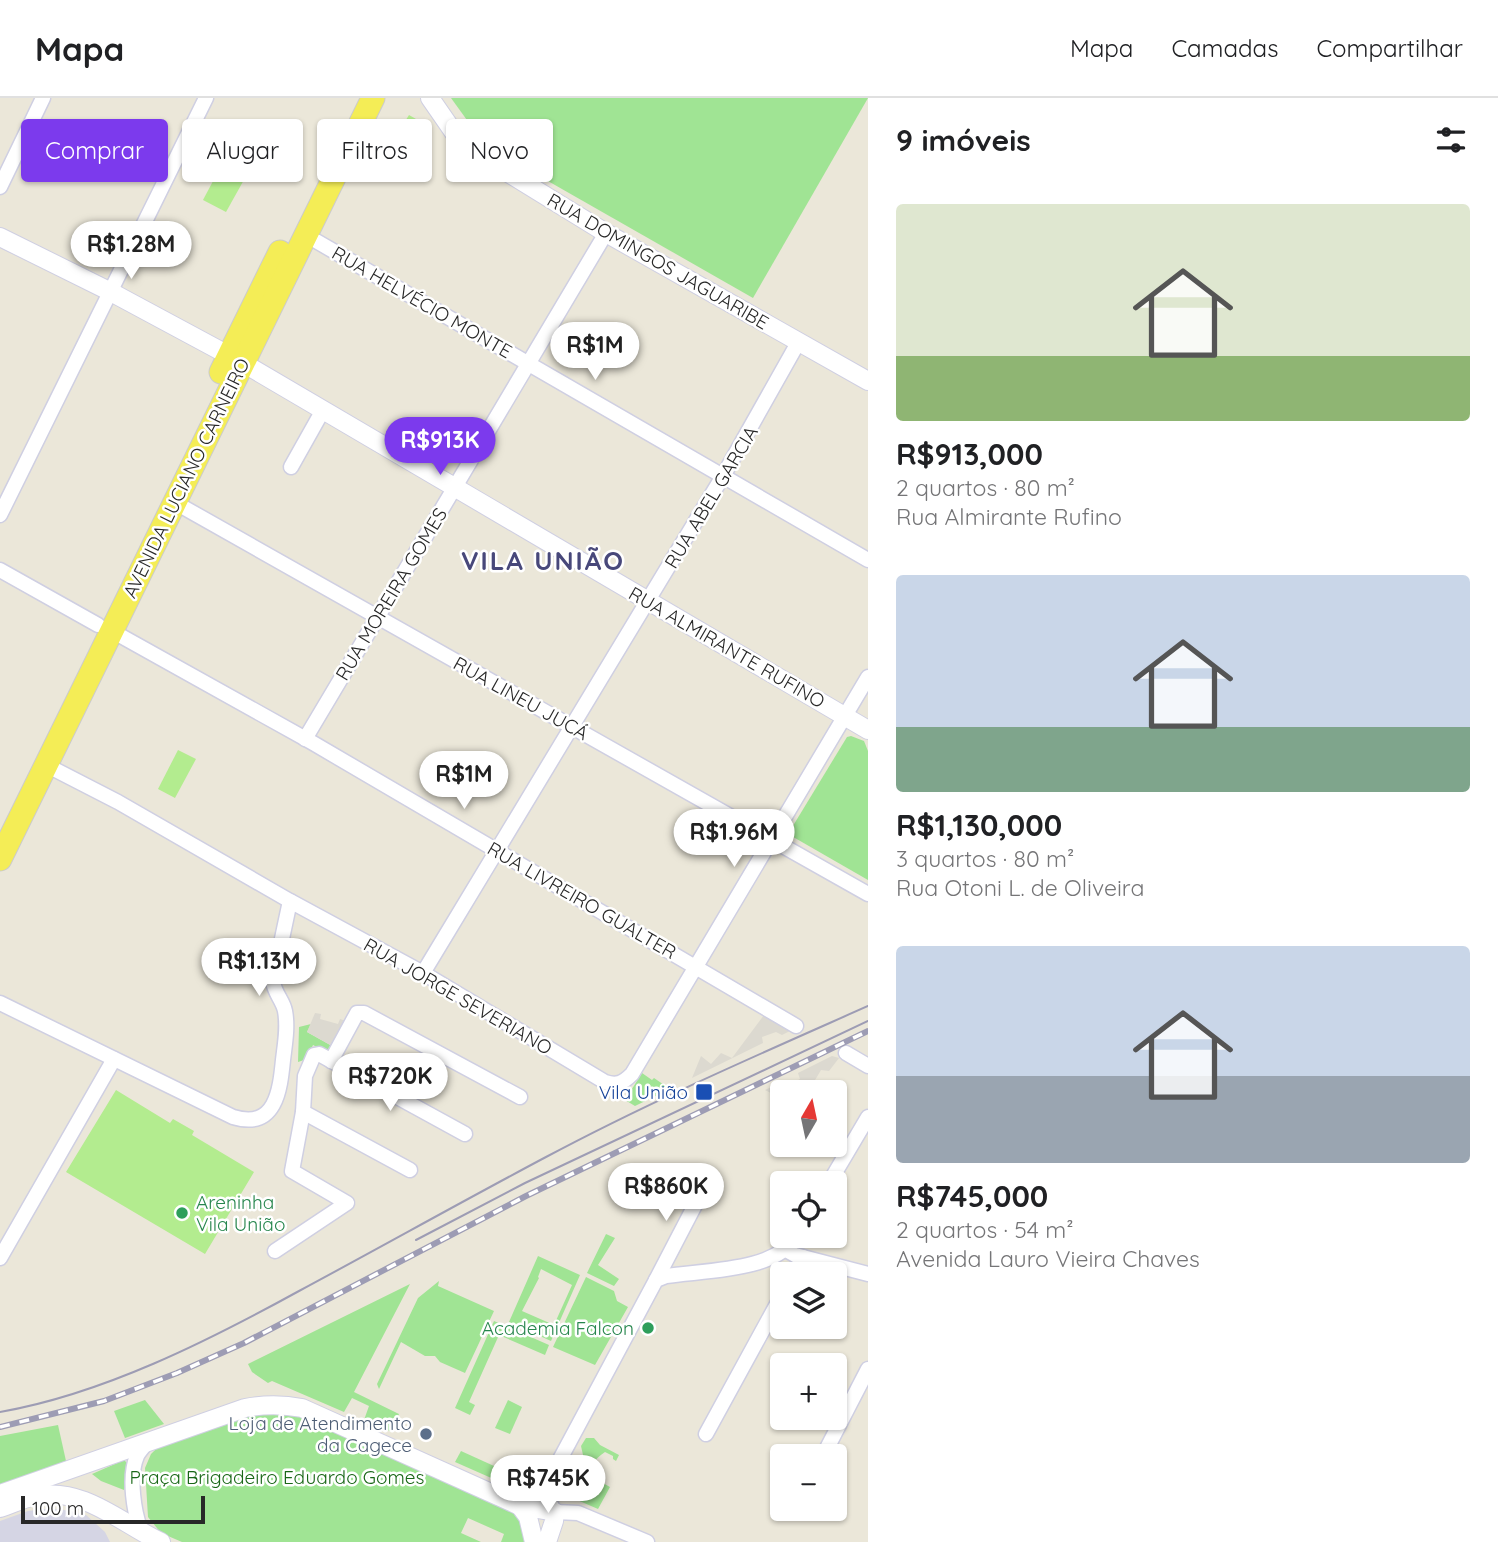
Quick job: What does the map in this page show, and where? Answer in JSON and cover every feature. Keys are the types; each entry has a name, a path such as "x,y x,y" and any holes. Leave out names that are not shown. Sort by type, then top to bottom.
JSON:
{"main road":[{"name":"AVENIDA LUCIANO CARNEIRO","path":"348,119 355,98"},
{"name":"AVENIDA LUCIANO CARNEIRO","path":"359,119 373,98"},
{"name":"AVENIDA LUCIANO CARNEIRO","path":"0,859 46,765 105,628 323,182"},
{"name":"AVENIDA LUCIANO CARNEIRO","path":"0,824 174,502 236,359 304,234 325,182"}],"street":[{"path":"0,187 43,98"},
{"path":"0,515 206,98"},
{"name":"RUA DOMINGOS JAGUARIBE","path":"429,98 467,147 534,191 868,381"},
{"name":"RUA MOREIRA GOMES","path":"305,739 606,233"},
{"name":"RUA HELVÉCIO MONTE","path":"304,234 868,560"},
{"name":"RUA ALMIRANTE RUFINO","path":"0,237 236,359 868,730"},
{"name":"RUA ABEL GARCIA","path":"423,973 649,601 799,341"},
{"path":"291,467 323,410"},
{"name":"RUA LINEU JUCÁ","path":"174,502 868,894"},
{"name":"RUA LIVREIRO GUALTER","path":"0,570 305,739 796,1026"},
{"path":"697,966 868,677"},
{"name":"RUA JORGE SEVERIANO","path":"46,765 118,802 290,901 423,973 612,1084 624,1082 632,1074 697,966"},
{"path":"0,1003 212,1107 244,1120 264,1115 276,1100 286,1023 285,1006 274,990 274,981 290,901"},
{"path":"331,1061 357,1013 364,1013 520,1097"},
{"path":"846,1053 868,1066"},
{"path":"275,1251 347,1203 292,1171 303,1112 304,1076 314,1055 318,1054 465,1134"},
{"path":"0,1257 114,1059"},
{"path":"276,1100 303,1095"},
{"path":"303,1112 410,1170"},
{"path":"836,1171 868,1117"},
{"path":"547,1542 555,1512 546,1496 550,1478 707,1182"},
{"path":"656,1280 666,1276 757,1264 786,1250 868,1274"},
{"path":"800,1262 803,1257"},
{"path":"706,1434 770,1317"},
{"path":"829,1444 868,1369"},
{"path":"0,1494 245,1408 282,1404 302,1408 520,1506 578,1513 647,1542"},
{"path":"142,1533 134,1507 135,1469 137,1456 147,1442"},
{"path":"0,1508 36,1496 58,1494 85,1500 161,1542"},
{"path":"520,1506 528,1517 534,1542"}],"shaded area":[{"path":"315,1013 321,1014 320,1019 338,1024 340,1019 346,1021 332,1046 307,1032"},
{"path":"764,1015 790,1031 782,1035 776,1032 762,1037 763,1043 692,1078 701,1056 711,1064 721,1053 732,1058"},
{"path":"832,1056 839,1058 829,1071 821,1070 815,1080 798,1080 798,1073"},
{"path":"42,1509 60,1509 86,1515 105,1532 110,1542 0,1542 0,1521"}],"green space":[{"path":"451,98 868,98 753,298 550,182 553,182 553,119 466,119"},
{"path":"213,182 243,182 226,212 203,200"},
{"path":"847,737 864,741 868,751 868,880 788,834"},
{"path":"178,750 196,759 175,798 158,789"},
{"path":"311,1024 307,1032 332,1046 327,1052 313,1045 307,1059 298,1062 299,1027"},
{"path":"642,1073 670,1089 635,1106 625,1100"},
{"name":"Areninha Vila União","path":"116,1090 170,1123 173,1119 194,1131 192,1135 254,1172 205,1254 66,1172"},
{"path":"606,1234 615,1238 598,1265 619,1279 614,1286 587,1273"},
{"path":"538,1256 580,1275 551,1341 509,1322","holes":["541,1269 572,1285 554,1325 522,1311"]},
{"path":"586,1277 614,1291 617,1301 628,1307 595,1365 553,1347"},
{"path":"439,1281 438,1286 494,1311 465,1373 440,1362 435,1356 425,1356 401,1342 379,1389 377,1384 418,1298"},
{"path":"410,1284 354,1392 399,1414 392,1432 364,1420 369,1406 352,1398 344,1412 272,1381 268,1383 252,1372 248,1364"},
{"path":"494,1321 549,1345 545,1355 499,1335 469,1402 475,1405 470,1415 455,1408"},
{"path":"145,1400 164,1424 125,1438 114,1411"},
{"path":"508,1400 522,1407 510,1434 495,1428"},
{"name":"Praça Brigadeiro Eduardo Gomes","path":"272,1410 301,1414 517,1512 525,1528 527,1542 501,1542 504,1534 468,1518 461,1533 481,1542 182,1542 161,1533 148,1517 145,1468 151,1454 162,1443 217,1424"},
{"path":"58,1425 66,1461 0,1485 0,1436"},
{"path":"586,1438 594,1438 600,1445 619,1455 616,1461 605,1452 591,1468 589,1482 598,1486 601,1482 610,1487 598,1509 561,1493 559,1486 562,1479 570,1477 583,1455 581,1446"},
{"path":"461,1451 534,1484 530,1492 525,1493 455,1462"},
{"path":"124,1460 128,1464 124,1490 101,1481 92,1474"}],"tram line":[{"path":"0,1412 77,1393 192,1347 586,1136 868,1006"},
{"path":"416,1240 525,1183 868,1021"}],"railway":[{"path":"0,1427 104,1401 244,1343 526,1196 868,1031"}],"place":[{"name":"Vila União","path":"704,1092"},
{"name":"Areninha Vila União","path":"182,1213"},
{"name":"Academia Falcon","path":"648,1328"},
{"name":"Loja de Atendimento da Cagece","path":"426,1434"}],"district":[{"name":"VILA UNIÃO","path":"543,561"}]}
